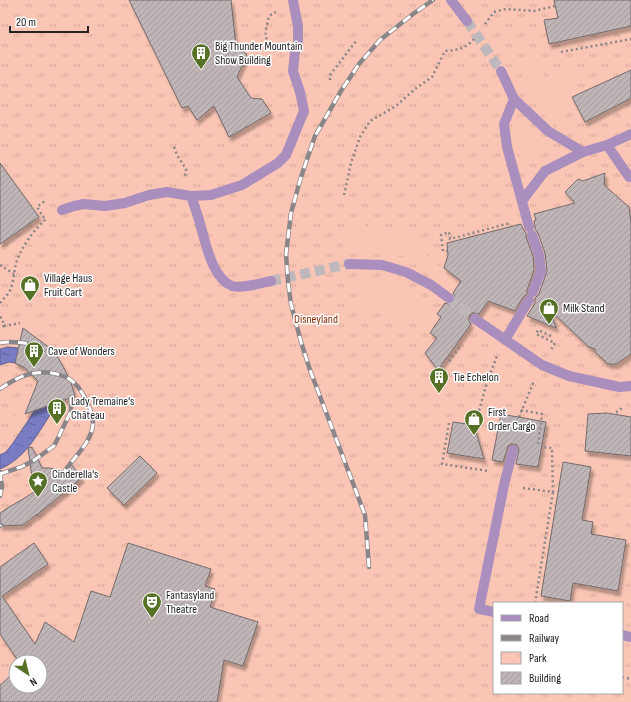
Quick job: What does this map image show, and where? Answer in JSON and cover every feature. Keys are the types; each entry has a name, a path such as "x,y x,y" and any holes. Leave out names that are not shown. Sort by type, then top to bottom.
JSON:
{"street":[{"path":"451,0 467,21"},
{"path":"62,210 84,204 105,206 125,203 149,195 167,192 191,196 211,194 242,185 278,163 286,155 304,111 293,70 295,52 298,43 298,26 293,3"},
{"path":"502,71 514,99 548,130 583,152"},
{"path":"505,340 531,296 541,271 539,255 507,147 504,124 514,99"},
{"path":"522,201 545,171 583,152 608,145 631,134"},
{"path":"608,145 628,177 631,177"},
{"path":"191,196 207,250 216,270 224,280 233,286 243,287 271,281"},
{"path":"349,264 382,265 406,272 430,285 449,298"},
{"path":"475,319 542,365 569,376 619,387 631,386"},
{"path":"493,612 479,609 504,485 513,450"}],"path":[{"path":"293,3 269,16 266,35 267,40 275,51 294,60"},
{"path":"483,27 494,12 506,9 534,11 555,6"},
{"path":"344,195 351,163 360,137 370,121 396,106 415,89 432,77 445,51 459,50 470,44 475,38"},
{"path":"561,52 631,39"},
{"path":"330,80 330,75 356,41"},
{"path":"174,147 186,169"},
{"path":"0,303 7,295 11,287 17,263 30,237 46,220 37,207 43,203"},
{"path":"448,251 443,251 440,236 448,232 450,239 510,223"},
{"path":"0,265 14,274"},
{"path":"50,295 55,298"},
{"path":"0,317 2,318 4,326"},
{"path":"0,328 20,323"},
{"path":"551,336 538,330 536,334 555,343"},
{"path":"475,425 487,382 505,340"},
{"path":"449,362 460,347"},
{"path":"519,417 542,365"},
{"path":"521,410 542,414 538,444"},
{"path":"449,423 442,464 473,469"},
{"path":"535,602 553,492 552,448 542,447"},
{"path":"504,485 553,492"}],"green space":[{"name":"Disneyland","path":"0,0 631,0 631,702 0,702"},
{"path":"539,50 545,79 574,73 576,87 579,93 572,97 558,115 567,127 574,125 571,130 566,132 548,119 541,111 528,84 520,72 522,59"},
{"path":"520,119 526,121 547,142 548,148 541,155 526,163 521,158 519,151 517,123"},
{"path":"361,220 370,232 402,228 433,263 444,268 461,281 456,288 403,256 394,255 388,250 361,247 349,250 343,246 335,230"},
{"path":"355,282 389,283 402,286 440,310 437,314 415,319 366,312 361,307"},
{"path":"31,318 33,341 12,339 0,341 0,331 12,327 20,327 19,320"},
{"path":"46,394 20,431 15,419 20,405 28,399"},
{"path":"67,398 66,412 63,420 54,436 44,449 27,461 5,470 5,467 19,458 31,443 36,445 43,441 46,430 45,423 53,410 57,399"},
{"path":"52,453 57,461 64,467 61,473 56,470 46,468 41,469 33,482 26,472 27,468 49,457"}],"water":[{"path":"8,347 18,348 32,354 57,399 56,405 31,444 17,458 0,469 0,455 6,452 13,443 46,394 45,388 31,370 9,362 0,365 0,349"}],"building":[{"name":"Big Thunder Mountain Show Building","path":"129,0 231,0 236,47 247,54 237,77 251,98 262,99 271,113 229,137 214,106 197,120 188,106 182,108"},
{"path":"554,0 631,0 631,26 549,44 544,20 558,18"},
{"path":"631,70 631,98 585,122 572,97"},
{"path":"0,163 39,217 0,244"},
{"path":"605,173 604,185 629,207 631,223 631,354 616,364 608,364 595,352 595,349 589,347 551,311 556,328 527,316 535,303 535,298 539,294 547,271 545,253 538,233 535,229 534,221 536,220 534,214 575,203 565,192 578,179 583,181"},
{"path":"521,224 526,233 533,256 534,270 527,294 523,297 515,311 488,301 479,314 472,313 469,316 469,322 471,324 438,370 425,353 437,338 430,333 441,317 437,314 445,303 451,304 454,301 455,296 453,293 461,281 444,268 448,255 447,243"},
{"path":"23,328 54,351 71,383 75,396 25,414 38,381 25,368 15,363"},
{"path":"607,413 631,417 631,456 585,451 588,414"},
{"path":"501,414 546,422 538,467 516,464 519,449 517,445 514,444 508,446 503,462 492,460"},
{"name":"First Order Cargo","path":"453,422 474,425 484,459 447,453"},
{"path":"32,447 42,468 64,471 72,465 82,478 37,516 37,514 23,525 0,526 0,513 34,492 28,448"},
{"path":"140,456 157,473 124,505 107,488"},
{"path":"563,462 591,467 582,520 593,522 591,534 626,540 618,591 573,583 570,601 541,596"},
{"path":"34,543 48,564 2,596 35,644 45,622 74,642 91,591 110,597 128,543 211,569 205,586 215,589 210,607 258,622 243,666 224,660 217,702 0,702 0,685 8,678 8,694 48,694 48,654 14,654 0,634 0,567"}],"tunnel":[{"path":"467,21 501,71"},
{"path":"271,281 349,264"},
{"path":"449,298 475,319"}],"railway":[{"path":"369,567 365,515 310,370 301,342 291,304 286,254 291,213 301,177 315,136 341,91 359,64 380,40 433,0"},
{"path":"0,343 15,342 41,346"},
{"path":"0,389 12,381 22,377 45,372 60,375 69,379 76,384 81,391 92,414 93,424 91,434 89,439 59,478"},
{"path":"0,475 33,461 54,446 71,411 71,397"},
{"path":"0,472 2,487 0,496"}],"place":[{"name":"Big Thunder Mountain Show Building","path":"201,70"},
{"name":"Village Haus Fruit Cart","path":"30,302"},
{"name":"Milk Stand","path":"549,325"},
{"name":"Cave of Wonders","path":"34,368"},
{"name":"Tie Echelon","path":"439,394"},
{"name":"Lady Tremaine's Château","path":"57,425"},
{"name":"First Order Cargo","path":"474,436"},
{"name":"Cinderella's Castle","path":"38,498"},
{"name":"Fantasyland Theatre","path":"152,619"}]}
